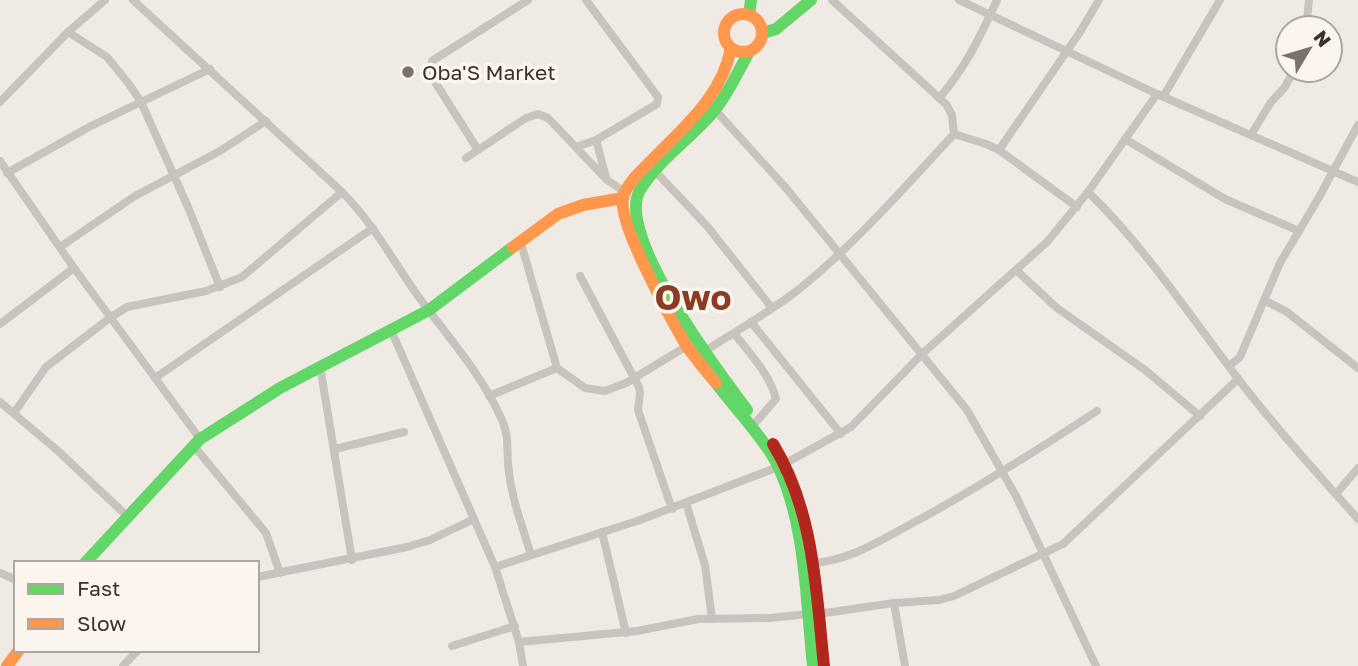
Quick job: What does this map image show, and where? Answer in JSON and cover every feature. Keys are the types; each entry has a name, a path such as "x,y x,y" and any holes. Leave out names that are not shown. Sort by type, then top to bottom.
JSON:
{"main road":[{"path":"735,16 738,0"},
{"path":"751,0 749,15 761,29 776,29 811,0"},
{"path":"749,15 735,16 728,22 724,31 731,48 740,52 757,46 761,29"},
{"path":"731,48 728,64 710,100 636,176 624,195 626,222 636,247 682,328 756,422 799,493 812,563 813,666"},
{"path":"749,51 715,110 638,193 636,222 643,244 682,328 687,346 782,465 824,666"},
{"path":"87,561 196,442 246,408 320,366 429,310 546,221 569,209 624,195"}],"street":[{"path":"0,102 68,32 105,0"},
{"path":"133,0 342,192 373,228 429,310 440,321 502,420 509,441 508,470 531,555"},
{"path":"478,150 430,74 430,66 432,61 528,0"},
{"path":"576,147 596,140 657,104 658,97 586,0"},
{"path":"703,352 797,290 870,224 954,134 952,116 946,104 832,0"},
{"path":"959,0 1160,96 1358,182"},
{"path":"939,98 958,74 997,0"},
{"path":"999,150 1100,0"},
{"path":"495,567 672,509 782,465 841,434 922,354 1047,242 1077,207 1125,139 1160,96 1220,0"},
{"path":"68,32 107,57 141,102 175,176 220,287"},
{"path":"7,173 91,126 210,69"},
{"path":"1251,135 1271,102 1287,84"},
{"path":"715,110 786,188 967,410 1003,470 1096,666"},
{"path":"466,158 526,118 537,114 548,118 624,195"},
{"path":"60,247 126,201 240,139 266,121"},
{"path":"1229,366 1240,357 1280,263 1358,125"},
{"path":"954,134 999,150 1077,207"},
{"path":"1125,139 1225,200 1298,231"},
{"path":"596,140 607,180"},
{"path":"0,161 155,378 196,442 271,540 280,573"},
{"path":"655,172 707,226 772,308"},
{"path":"14,413 46,367 111,317 136,305 220,287 242,277 342,192"},
{"path":"1088,192 1133,239 1238,379 1358,519"},
{"path":"155,378 373,228"},
{"path":"520,240 557,369 585,388 596,391 615,388 687,346"},
{"path":"0,324 74,268"},
{"path":"1016,270 1057,308 1144,370 1200,416"},
{"path":"580,276 634,378 640,394 640,420 672,509"},
{"path":"1264,300 1287,312 1358,368"},
{"path":"751,322 841,434"},
{"path":"391,331 495,567 515,626 523,666"},
{"path":"734,333 757,362 771,384 776,398 756,422"},
{"path":"320,366 352,560"},
{"path":"489,396 557,369"},
{"path":"519,642 626,633 683,621 770,618 939,600 954,596 1063,544 1238,379"},
{"path":"0,402 57,450 127,516"},
{"path":"812,563 855,554 932,513 1097,411"},
{"path":"335,449 404,432"},
{"path":"1336,494 1358,468"},
{"path":"686,503 705,565 712,619"},
{"path":"259,577 352,560 430,540 474,519"},
{"path":"602,532 626,633"},
{"path":"894,603 905,666"},
{"path":"452,646 515,626"},
{"path":"123,666 136,652"}],"traffic: fast":[{"path":"749,15 751,0"},
{"path":"763,33 776,29 811,0"},
{"path":"747,410 673,303 642,238 636,211 640,190 647,179 718,105 749,52"},
{"path":"87,561 200,439 280,388 429,310 513,247"},
{"path":"716,383 769,450 785,483 799,534 813,666"}],"traffic: slow":[{"path":"743,14 757,19 762,33 757,47 743,52 729,47 724,33 729,19 743,14"},
{"path":"716,383 686,345 658,294 628,228 623,198 635,178 711,96 720,81 731,48"},
{"path":"513,247 558,214 583,205 623,198"},
{"path":"7,666 18,652"}],"traffic: jam":[{"path":"773,444 787,470 805,523 815,580 824,666"}],"place":[{"name":"Oba'S Market","path":"408,72"}],"district":[{"name":"Owo","path":"693,297"}]}
